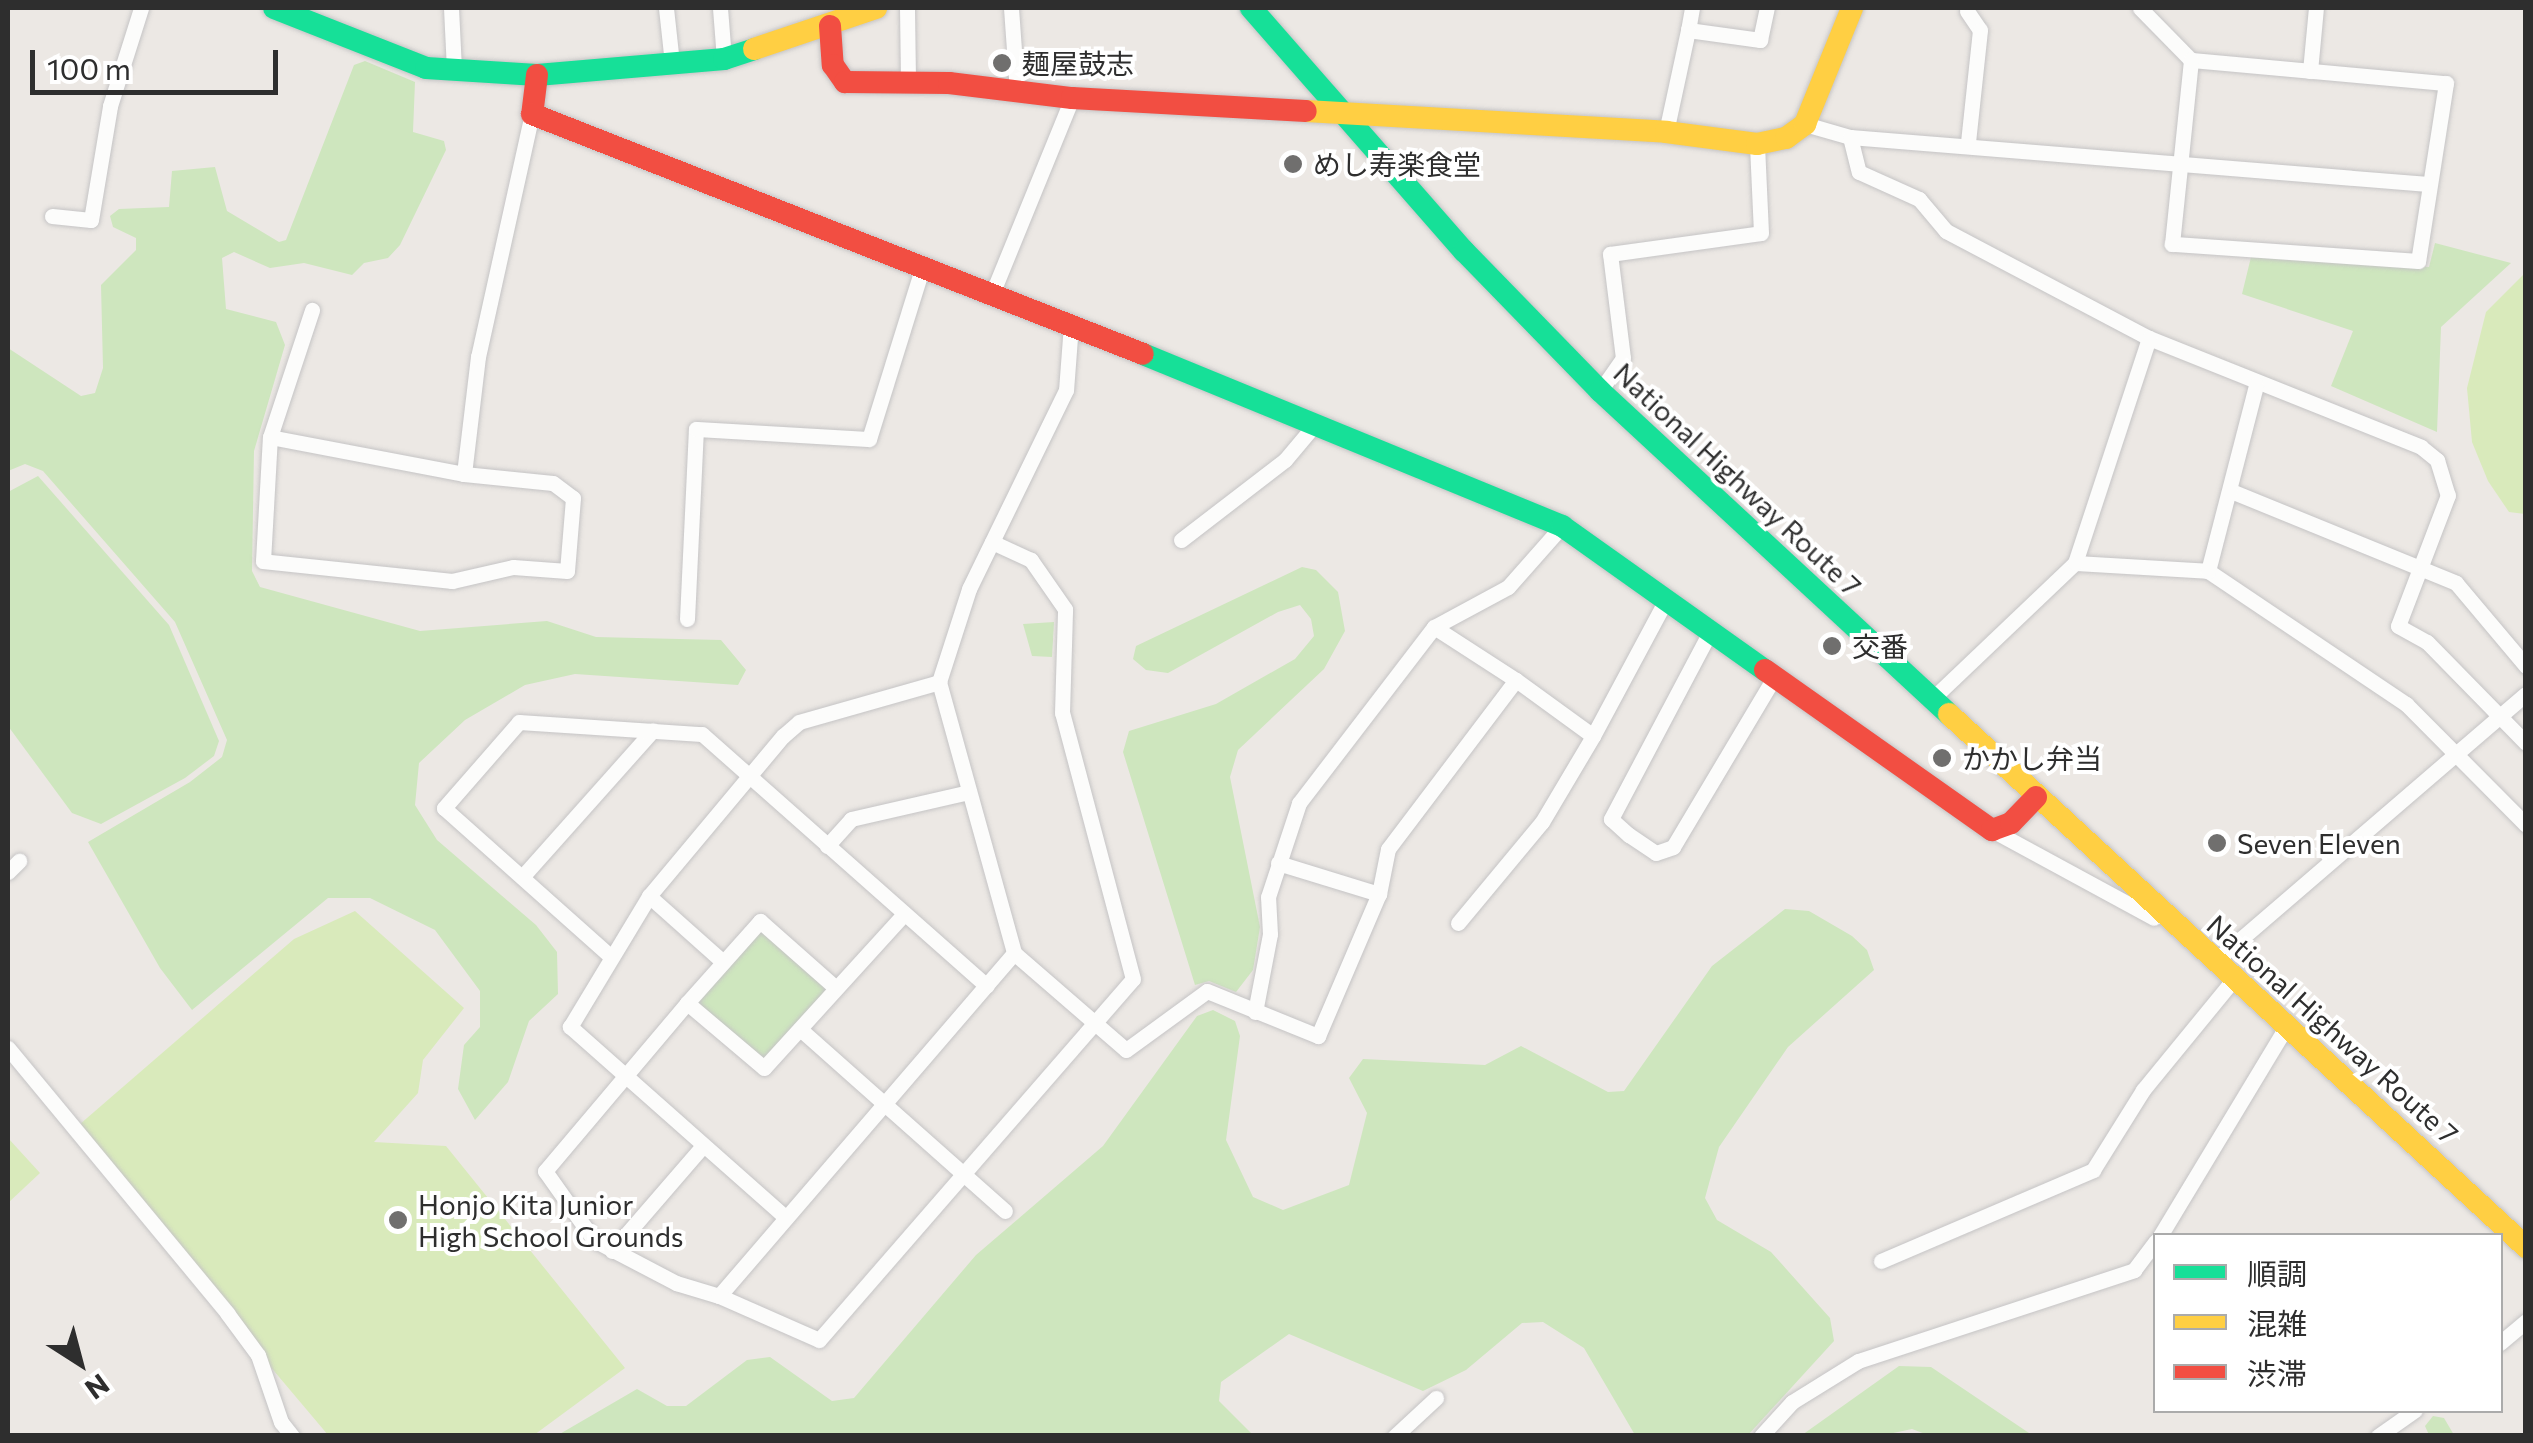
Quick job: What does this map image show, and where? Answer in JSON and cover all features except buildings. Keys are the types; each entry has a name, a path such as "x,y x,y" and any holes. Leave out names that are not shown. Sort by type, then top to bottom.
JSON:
{"main road":[{"path":"274,8 426,68 537,75 724,59 876,8"},
{"name":"National Highway Route 7","path":"1251,8 1343,115 1600,390 2526,1247"},
{"path":"840,18 832,65 846,82 1666,132 1757,144 1786,138 1805,124 1852,8"},
{"path":"537,75 532,114 1071,324 1562,526 1667,598 1773,679 1992,830 2011,823 2036,796"}],"street":[{"path":"52,216 91,220 110,106 141,8"},
{"path":"451,8 454,70"},
{"path":"666,8 672,64"},
{"path":"720,8 724,59"},
{"path":"907,8 908,83"},
{"path":"1011,8 1017,91"},
{"path":"1666,132 1692,8"},
{"path":"1688,30 1760,40 1767,8"},
{"path":"2140,8 2192,60 2446,82 2418,261 2172,244 2186,160 2192,60"},
{"path":"2310,71 2316,8"},
{"path":"1966,11 1980,30 1968,143"},
{"path":"992,294 1072,98"},
{"path":"464,474 478,357 532,114"},
{"path":"1805,124 1850,137 2186,160 2428,184"},
{"path":"1850,137 1859,172 1919,199 1946,230 2148,338 2421,447 2437,460 2448,496 2398,626 2427,642 2526,744"},
{"path":"1600,390 1624,358 1610,254 1761,233 1757,144"},
{"path":"687,619 696,429 869,439 923,266"},
{"path":"270,437 464,474 553,483 573,498 566,572 513,567 452,580 263,561 270,437 312,310"},
{"path":"1071,324 1066,390 992,542 939,682 1014,954 1126,1050 1206,991 1318,1036 1379,894 1388,849 1516,680"},
{"path":"1931,700 2075,563 2148,338"},
{"path":"2208,570 2256,384"},
{"path":"1180,540 1284,460 1316,422"},
{"path":"2231,491 2456,583 2526,666"},
{"path":"1255,1012 1278,862 1299,803 1434,627 1508,587 1562,526"},
{"path":"836,988 760,920 546,1171 594,1240 819,1340 960,1172 1134,978 1062,712 1065,610 1031,560 992,542"},
{"path":"2075,563 2208,570 2406,704 2526,826"},
{"path":"1458,923 1542,822 1667,598"},
{"path":"1434,627 1593,736"},
{"path":"1711,630 1611,819 1629,835 1656,854 1673,847 1773,679"},
{"path":"784,1216 623,1078 570,1026 609,956 649,896 749,774 799,722 939,682"},
{"path":"2214,962 2526,694"},
{"path":"609,956 444,808 519,722 702,734 986,986"},
{"path":"523,876 653,730"},
{"path":"827,846 851,819 969,792"},
{"path":"1992,830 2188,937"},
{"path":"1278,862 1379,894"},
{"path":"649,896 723,962"},
{"path":"687,1003 764,1068 904,914"},
{"path":"719,1296 883,1101 1014,954"},
{"path":"1881,1261 2093,1170 2143,1090 2234,980"},
{"path":"2161,1233 2286,1026"},
{"path":"800,1028 1005,1212"},
{"path":"8,1048 228,1313 258,1356 280,1422 292,1436"},
{"path":"612,1251 702,1148"},
{"path":"1761,1436 1792,1402 1858,1361 2134,1270 2153,1245"},
{"path":"2503,1341 2526,1322"},
{"path":"1395,1436 1436,1398"},
{"path":"2378,1436 2411,1413"}],"green space":[{"path":"365,61 415,82 413,132 444,141 446,150 400,245 388,258 364,263 352,275 304,263 270,268 234,252 222,258 226,309 276,322 285,345 254,451 252,571 260,587 420,631 547,621 596,637 721,640 746,670 738,685 575,674 525,685 465,720 419,763 415,805 437,840 536,925 557,952 558,994 529,1021 508,1082 475,1120 458,1089 464,1045 480,1027 480,991 435,930 370,898 328,898 192,1010 160,968 88,842 190,782 222,757 227,740 175,622 43,471 25,464 8,471 8,348 81,396 95,393 103,368 101,285 136,250 136,238 113,227 110,216 119,209 169,207 172,171 215,167 227,211 279,242 286,240 354,65"},
{"path":"2435,243 2511,263 2441,327 2437,432 2331,386 2353,331 2242,294 2251,257 2429,267"},
{"path":"2525,273 2525,514 2509,512 2488,481 2472,442 2467,388 2486,312"},
{"path":"38,476 169,625 219,741 214,756 185,778 101,824 72,813 8,726 8,492"},
{"path":"1302,567 1316,570 1338,592 1345,631 1324,669 1238,750 1230,777 1260,927 1253,970 1236,992 1209,981 1195,985 1123,752 1129,731 1216,704 1295,659 1314,636 1311,619 1300,605 1278,612 1168,673 1146,670 1133,659 1136,646"},
{"path":"1054,622 1052,657 1032,656 1023,624"},
{"path":"1785,909 1809,911 1852,936 1867,950 1874,970 1788,1047 1719,1147 1705,1198 1717,1220 1771,1252 1830,1318 1834,1341 1748,1435 1635,1435 1584,1348 1543,1322 1522,1323 1466,1370 1423,1391 1289,1334 1221,1382 1219,1401 1253,1435 558,1435 637,1389 667,1406 686,1406 747,1360 770,1357 832,1401 854,1398 976,1255 1103,1146 1197,1016 1213,1010 1235,1021 1240,1036 1226,1140 1253,1197 1283,1210 1349,1185 1367,1113 1349,1078 1363,1059 1485,1065 1521,1046 1608,1092 1624,1091 1712,966"},
{"path":"355,911 464,1008 423,1060 418,1093 374,1142 446,1146 625,1368 534,1435 328,1435 72,1131 294,939"},
{"path":"760,921 836,988 764,1068 687,1003"},
{"path":"8,1138 40,1173 8,1203"},
{"path":"1899,1366 1931,1367 2032,1435 1928,1435 1912,1429 1884,1435 1802,1435"},
{"path":"2433,1416 2444,1418 2454,1435 2429,1435 2425,1426"}],"traffic: fast":[{"path":"274,8 426,68 537,75 724,59 754,49"},
{"path":"1251,8 1464,251 1600,391 1949,714"},
{"path":"1143,354 1562,526 1765,670"}],"traffic: slow":[{"path":"754,49 876,8"},
{"path":"1306,111 1666,132 1757,144 1786,138 1805,124 1852,8"},
{"path":"1949,714 2526,1247"}],"traffic: jam":[{"path":"830,26 833,65 845,82 949,83 1072,98 1306,111"},
{"path":"537,75 532,114 1143,354"},
{"path":"1765,670 1992,830 2011,823 2036,797"}],"place":[{"name":"麺屋鼓志","path":"1002,63"},
{"name":"めし寿楽食堂","path":"1293,164"},
{"name":"交番","path":"1832,646"},
{"name":"かかし弁当","path":"1942,758"},
{"name":"Seven Eleven","path":"2217,843"},
{"name":"Honjo Kita Junior High School Grounds","path":"398,1220"}]}
